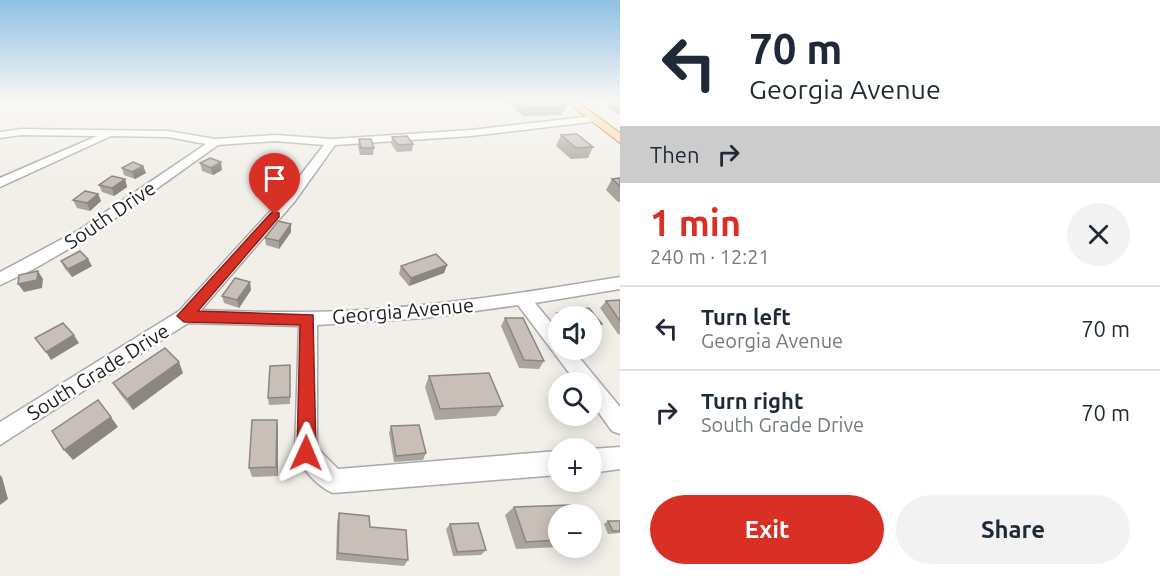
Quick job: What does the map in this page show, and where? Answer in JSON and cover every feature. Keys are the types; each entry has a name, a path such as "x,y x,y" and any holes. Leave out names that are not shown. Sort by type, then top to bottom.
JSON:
{"main road":[{"path":"605,127 618,136"}],"street":[{"path":"0,135 21,132 168,134 215,142 275,138 332,142 471,133 525,127"},
{"path":"0,183 110,134"},
{"name":"South Drive","path":"0,279 45,259 152,189 215,142"},
{"name":"South Grade Drive","path":"0,434 184,316 290,198 325,156 332,142"},
{"name":"Georgia Avenue","path":"184,316 308,319 410,312 523,299 620,283"},
{"path":"523,299 548,331"},
{"path":"308,319 306,453 333,481 548,464"},
{"path":"570,360 580,372"},
{"path":"602,400 620,424"},
{"path":"602,460 620,459"}],"building":[{"path":"577,134 593,147 576,148 561,135"},
{"path":"407,136 413,144 398,145 392,137"},
{"path":"359,139 371,139 374,148 361,148"},
{"path":"210,158 221,162 211,168 200,163"},
{"path":"133,162 143,166 132,172 122,168"},
{"path":"112,176 125,179 112,188 99,185"},
{"path":"620,178 620,186 612,179"},
{"path":"85,191 98,194 87,203 73,200"},
{"path":"278,221 291,224 279,241 265,238"},
{"path":"80,251 88,259 68,269 61,261"},
{"path":"436,254 447,265 411,278 401,266"},
{"path":"38,271 37,280 18,284 19,275"},
{"path":"235,278 250,282 237,300 222,296"},
{"path":"620,300 620,321 606,301"},
{"path":"505,318 523,318 544,361 524,360"},
{"path":"63,323 74,335 46,352 35,338"},
{"path":"165,348 179,362 127,399 113,383"},
{"path":"290,365 290,397 268,398 270,366"},
{"path":"489,373 503,406 440,409 429,376"},
{"path":"98,400 111,417 64,450 52,431"},
{"path":"252,420 277,420 276,467 249,468"},
{"path":"419,425 426,453 396,456 391,426"},
{"path":"548,506 548,541 526,542 514,507"},
{"path":"339,513 369,516 370,527 406,530 408,560 338,553"},
{"path":"608,521 620,521 620,531 613,531"},
{"path":"478,523 486,550 457,552 450,524"}],"route":[{"path":"275,215 184,316 308,319 306,453"}]}
